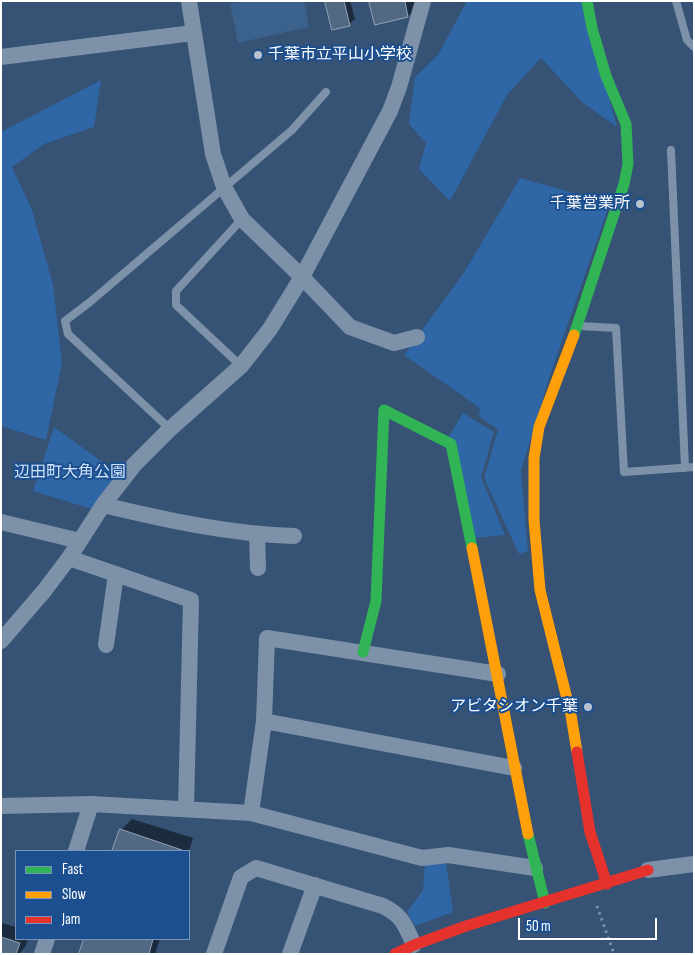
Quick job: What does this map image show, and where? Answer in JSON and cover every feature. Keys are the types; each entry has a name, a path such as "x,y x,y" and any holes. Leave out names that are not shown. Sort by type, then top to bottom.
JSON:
{"street":[{"path":"189,1 213,154 224,187 242,219 350,327 394,343 417,337"},
{"path":"1,641 44,591 69,558 103,505 134,465 170,429 241,366 270,329 302,277 390,111 399,87 423,1"},
{"path":"587,1 592,28 606,76 626,124 628,164 624,184 577,326 539,427 534,458 534,520 540,590 571,715 590,832 608,884"},
{"path":"1,57 194,33"},
{"path":"363,652 376,601 384,410 451,444 498,674 514,768 535,868 545,903"},
{"path":"103,505 178,522 257,535 294,536"},
{"path":"1,522 80,541"},
{"path":"257,535 258,568"},
{"path":"69,558 191,600 186,809"},
{"path":"106,645 116,574"},
{"path":"251,813 264,721 267,638 498,674"},
{"path":"264,721 514,768"},
{"path":"76,850 91,804"},
{"path":"1,806 91,804 251,813 422,858 448,855 535,868"},
{"path":"395,954 466,926 608,884 648,870 694,864"},
{"path":"214,954 241,877 256,868 383,906 403,919 414,945"},
{"path":"290,954 315,885"},
{"path":"42,954 47,940"}],"lane":[{"path":"676,1 687,40 694,47"},
{"path":"170,429 68,334 65,321 292,130 326,92"},
{"path":"671,150 685,468"},
{"path":"241,366 176,305 176,291 242,219"},
{"path":"577,326 616,328 624,472 694,467"}],"path":[{"path":"590,889 614,954"}],"green space":[{"path":"467,1 583,1 617,127 582,102 541,58 507,95 450,201 419,169 426,143 409,124 415,77 438,55"},
{"path":"101,80 94,127 44,144 12,167 32,210 53,285 62,363 46,440 1,426 1,132"},
{"path":"520,178 610,203 550,375 521,471 528,551 519,554 484,478 498,430 479,416 480,408 404,355 465,271"},
{"path":"463,413 494,432 481,477 505,535 475,538 448,438"},
{"name":"辺田町大角公園","path":"54,427 122,476 95,510 33,491"},
{"path":"446,863 453,912 415,926 407,912 423,890 425,865"}],"shaded area":[{"path":"245,1 304,1 309,27 238,43 230,4"}],"building":[{"path":"325,1 344,1 350,26 332,30"},
{"path":"369,1 405,1 408,17 375,25"},
{"path":"120,829 182,850 112,850"},
{"path":"1,937 20,943 16,954 1,954"},
{"path":"84,940 153,940 149,954 79,954"}],"traffic: fast":[{"path":"574,335 624,184 628,164 626,124 606,76 592,28 587,1"},
{"path":"363,652 376,601 384,410 451,444 472,548"},
{"path":"528,834 545,903"}],"traffic: slow":[{"path":"574,335 539,427 534,458 534,520 540,590 571,715 577,752"},
{"path":"472,548 528,834"}],"traffic: jam":[{"path":"577,752 590,832 607,884"},
{"path":"395,954 466,926 648,870"}],"place":[{"name":"千葉市立平山小学校","path":"258,55"},
{"name":"千葉営業所","path":"640,204"},
{"name":"アビタシオン千葉","path":"588,707"}]}
